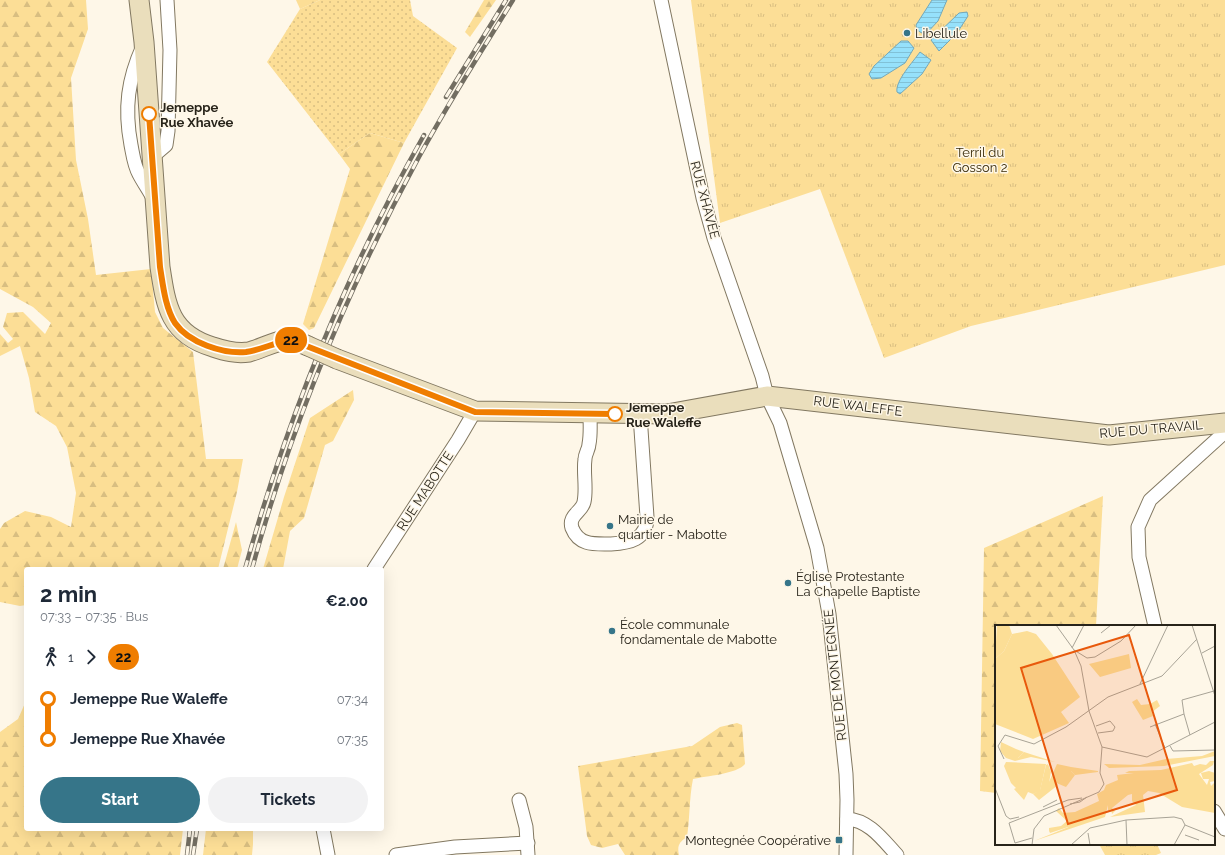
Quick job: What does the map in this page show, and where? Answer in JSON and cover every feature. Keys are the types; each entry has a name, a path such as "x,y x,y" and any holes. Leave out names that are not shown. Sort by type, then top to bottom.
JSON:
{"street":[{"name":"RUE WALEFFE","path":"139,0 159,151 156,202 160,267 168,308 175,323 187,335 204,344 229,352 249,352 291,340 475,412 640,415 667,414 767,396 1077,432"},
{"path":"159,151 168,131 170,50 167,0"},
{"name":"RUE XHAVÉE","path":"661,0 702,198 714,238 762,376 767,396"},
{"path":"144,42 131,77 127,111 128,131 139,174 156,202"},
{"name":"RUE DE MONTEGNÉE","path":"767,396 780,423 821,565 830,620 846,774 846,855"},
{"name":"RUE MABOTTE","path":"375,567 475,412"},
{"path":"590,414 589,444 585,458 584,501 581,508 572,518 571,524 579,538 587,543 596,544 632,541 640,536 645,529 647,517 640,415"},
{"name":"RUE DU TRAVAIL","path":"1077,432 1109,435 1225,423"},
{"path":"1156,625 1139,557 1138,527 1150,500 1225,432"},
{"path":"396,855 455,847 528,849 526,827 519,800"},
{"path":"1215,813 1225,829"},
{"path":"847,819 856,820 865,824 897,855"},
{"path":"323,831 328,855"}],"green space":[{"path":"0,0 86,0 88,29 71,78 76,160 88,219 96,275 151,269 155,312 163,328 193,352 206,459 243,459 237,492 218,567 24,567 24,605 20,606 0,602 0,529 4,523 25,511 51,517 71,527 76,493 67,447 56,426 35,412 29,378 20,346 0,356 0,334 8,343 13,339 3,327 7,313 23,312 45,334 51,323 33,307 0,289"},
{"path":"296,0 320,0 300,9"},
{"path":"320,0 410,0 413,16 457,48 404,143 370,133 339,154 267,62 300,9"},
{"path":"484,0 496,0 470,37 465,32"},
{"name":"Terril du Gosson 2","path":"691,0 1225,0 1225,265 971,326 884,358 820,189 720,223"},
{"path":"370,133 404,143 314,328 309,330 303,324 350,169 339,154"},
{"path":"353,390 354,400 333,441 325,445 304,518 290,531 283,567 264,567 284,497 310,418"},
{"path":"1103,496 1096,625 995,625 995,793 980,791 984,548"},
{"path":"236,522 242,550 238,567 224,567"},
{"path":"24,706 24,831 183,831 180,855 0,855 0,732 18,719"},
{"path":"737,723 742,725 745,764 735,770 693,779 687,837 679,844 679,855 625,855 618,844 602,848 591,845 587,836 578,766 692,746 720,727"},
{"path":"206,831 253,831 252,855 203,855"},
{"path":"1100,845 1157,845 1161,853 1156,855 1105,855"}],"water":[{"path":"932,0 947,0 938,21 925,35 917,30 916,25"},
{"path":"967,12 968,16 957,33 939,51 931,40 959,13"},
{"path":"901,41 908,41 914,48 905,63 881,78 872,79 869,74 874,66"},
{"path":"920,52 931,60 922,74 900,94 897,92 899,83 905,72"}],"railway":[{"path":"446,97 506,0"},
{"path":"253,567 267,516 303,410 345,307 393,206 419,157 513,0"},
{"path":"246,567 280,457 321,346 369,239 424,135"},
{"path":"187,855 190,831"},
{"path":"193,855 197,831"}],"bus line":[{"name":"22","path":"149,114 160,267 168,308 175,323 187,335 204,344 229,352 238,353 249,352 291,340 475,412 615,414"}],"place":[{"name":"Libellule","path":"907,33"},
{"name":"Jemeppe Rue Xhavée","path":"149,114"},
{"name":"Jemeppe Rue Waleffe","path":"615,414"},
{"name":"Mairie de quartier - Mabotte","path":"610,526"},
{"name":"Église Protestante La Chapelle Baptiste","path":"788,583"},
{"name":"École communale fondamentale de Mabotte","path":"612,631"},
{"name":"Montegnée Coopérative","path":"839,840"}]}
